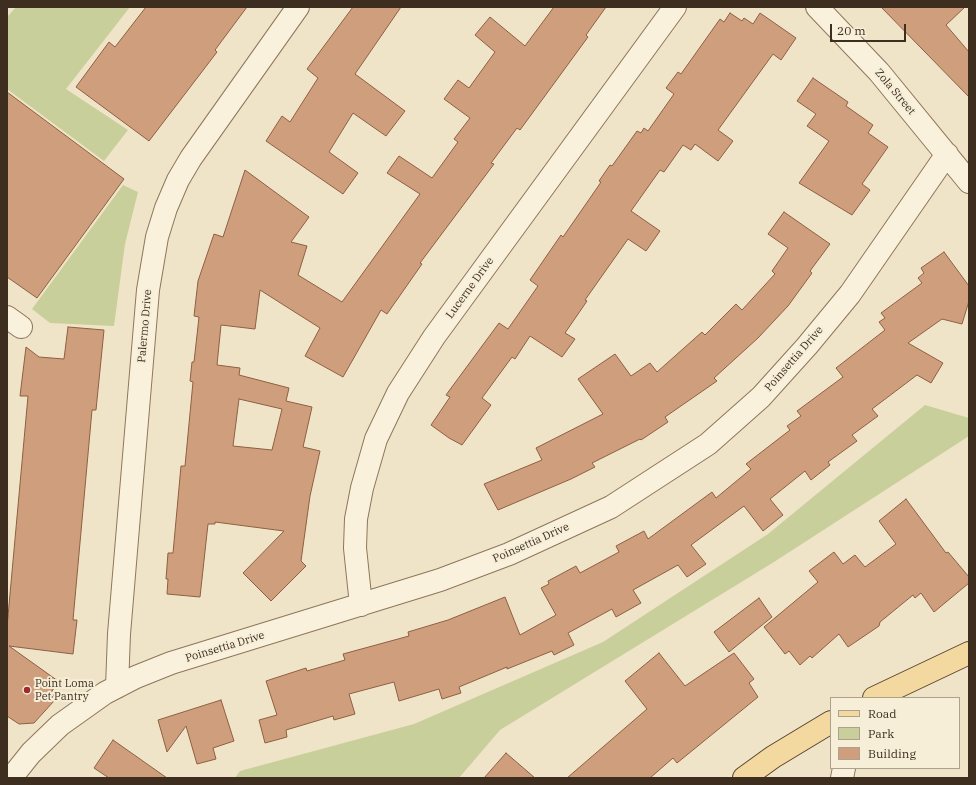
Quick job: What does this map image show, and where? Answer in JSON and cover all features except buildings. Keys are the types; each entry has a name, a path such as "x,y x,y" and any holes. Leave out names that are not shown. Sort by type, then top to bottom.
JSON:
{"main road":[{"path":"876,697 969,653"},
{"path":"744,778 830,723"}],"street":[{"name":"Palermo Drive","path":"117,687 119,634 148,290 157,237 166,208 178,180 191,158 298,7"},
{"name":"Lucerne Drive","path":"361,605 355,548 356,519 362,488 376,439 398,393 434,337 675,7"},
{"name":"Zola Street","path":"817,7 879,72 969,182"},
{"name":"Poinsettia Drive","path":"11,778 31,753 60,725 99,697 117,687 171,663 440,580 509,554 611,507 708,444 761,397 812,340 850,294 947,154"}],"green space":[{"path":"16,7 130,7 66,89 128,130 104,161 7,89 7,17"},
{"path":"123,185 138,192 125,244 114,326 50,323 32,309"},
{"path":"925,405 969,418 969,436 774,562 500,730 459,778 235,778 240,771 414,724 603,642 768,534"}],"place":[{"name":"Point Loma Pet Pantry","path":"27,690"}]}
